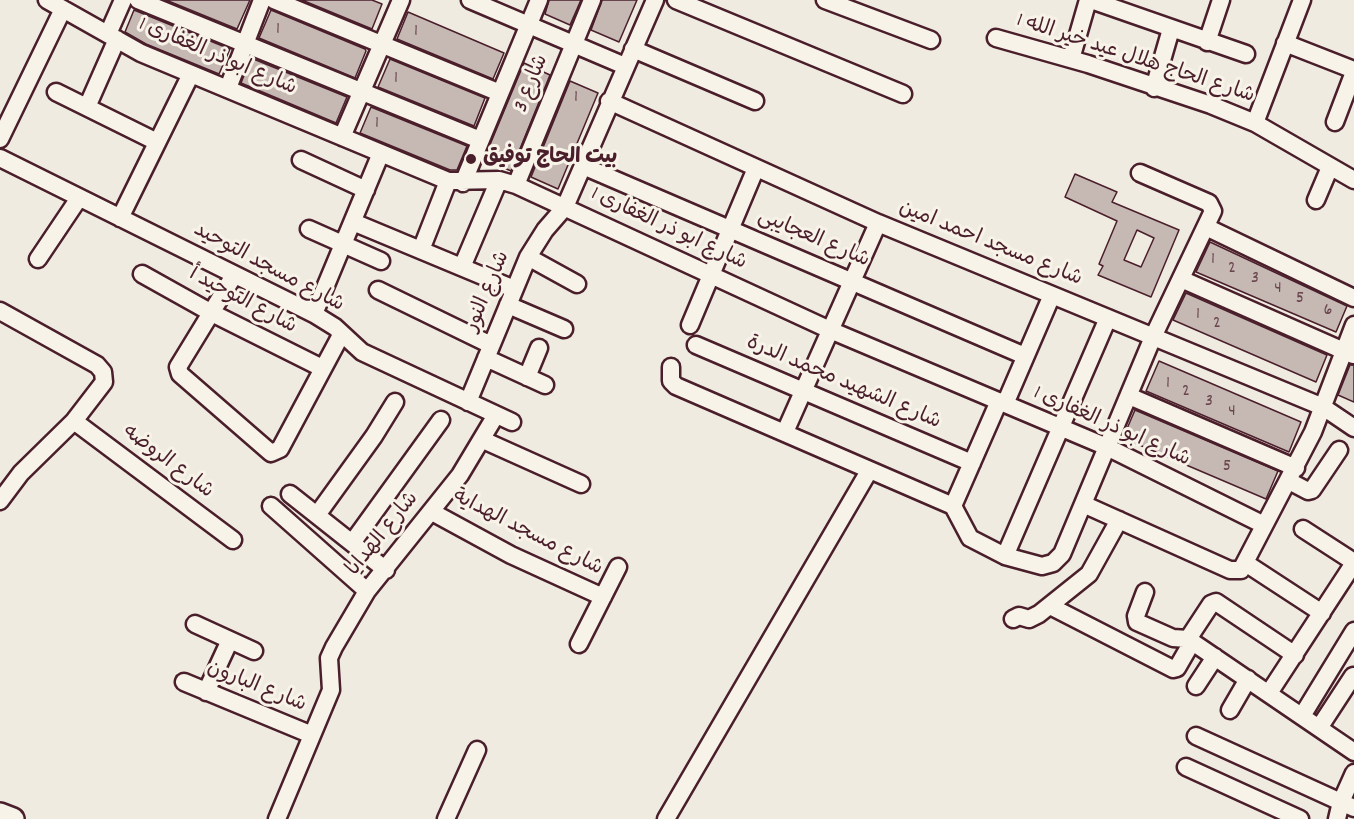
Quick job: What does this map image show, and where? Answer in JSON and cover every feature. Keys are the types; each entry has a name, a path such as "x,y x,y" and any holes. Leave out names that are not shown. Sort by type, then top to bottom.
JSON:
{"main road":[{"path":"0,814 13,819"}],"street":[{"name":"شارع ابو ذر الغفارى 1","path":"47,0 67,7 141,53 381,153 455,182 499,180 516,185 830,330 1107,447 1264,525"},
{"path":"87,107 113,36 123,0"},
{"path":"138,0 480,140"},
{"path":"228,88 262,0"},
{"path":"274,0 500,93"},
{"path":"342,137 401,0"},
{"path":"470,0 625,66"},
{"path":"421,250 455,182 480,140 539,0"},
{"name":"شارع 3","path":"516,185 592,0"},
{"name":"شارع النور","path":"468,402 528,257 544,230 565,207 654,0"},
{"path":"676,0 903,94"},
{"path":"827,0 931,40"},
{"path":"1071,60 1090,0 1246,54"},
{"path":"1207,42 1221,0"},
{"path":"1255,123 1299,1"},
{"path":"0,139 67,7"},
{"path":"1154,88 1171,28"},
{"name":"شارع الحاج هلال عيد خير الله 1","path":"996,38 1211,105 1255,123 1354,180"},
{"path":"1285,43 1354,71 1335,122"},
{"path":"633,49 755,101"},
{"path":"120,218 190,74"},
{"path":"56,92 157,142"},
{"name":"شارع مسجد احمد امين","path":"609,101 878,223 1323,407 1354,428"},
{"path":"314,314 381,153"},
{"name":"شارع مسجد التوحيد","path":"0,158 160,236 233,277 314,314 335,327 362,352 504,419"},
{"path":"301,160 366,190"},
{"name":"شارع العجايبى","path":"583,166 1025,356"},
{"path":"1316,200 1330,167"},
{"path":"690,325 756,168"},
{"path":"671,367 671,381 676,386 953,506 970,538 1005,556 1042,566 1053,563 1062,554 1154,337 1213,211 1212,205 1140,173"},
{"path":"462,267 499,180"},
{"path":"38,259 79,198"},
{"path":"353,222 462,267 564,328"},
{"path":"785,432 878,223"},
{"path":"1206,227 1354,298"},
{"path":"309,229 381,261"},
{"path":"528,257 577,284"},
{"name":"شارع التوحيد أ","path":"142,274 210,312 322,368"},
{"path":"233,277 180,360 178,367 186,379 271,453 280,449 341,335"},
{"path":"1181,279 1349,353"},
{"path":"378,290 488,352 527,377 545,385"},
{"path":"953,506 1052,295"},
{"path":"0,311 97,365 103,372 104,382 74,421 21,473 0,501"},
{"path":"1005,556 1107,318"},
{"path":"1083,504 1230,570 1241,570 1247,564 1264,525 1292,474 1349,353 1354,325"},
{"name":"شارع الشهيد محمد الدرة","path":"696,345 972,463"},
{"path":"527,377 539,348"},
{"path":"1129,396 1292,474 1308,491 1312,490 1339,450"},
{"path":"317,516 374,436 395,402"},
{"name":"شارع الهدايا","path":"312,735 331,690 329,658 367,591 432,512 483,440 504,419"},
{"path":"352,543 441,420"},
{"name":"شارع الروضه","path":"74,421 233,540"},
{"path":"483,440 581,484"},
{"path":"666,819 869,471"},
{"path":"290,494 386,570"},
{"path":"271,506 367,591"},
{"name":"شارع مسجد الهداية","path":"432,512 511,555 603,597"},
{"path":"1013,619 1019,616 1029,619 1050,606 1089,574 1119,520"},
{"path":"1269,693 1354,563 1303,529"},
{"path":"1247,564 1322,613"},
{"path":"579,644 618,567"},
{"path":"1145,592 1136,616 1137,622 1173,638 1190,641 1354,752"},
{"path":"1050,606 1173,669 1177,668 1211,604 1216,602 1295,655"},
{"path":"195,624 254,651"},
{"path":"1302,716 1352,639"},
{"path":"206,692 230,640"},
{"path":"1196,686 1215,657"},
{"path":"1319,728 1353,676"},
{"path":"1230,710 1248,679"},
{"name":"شارع البارون","path":"183,682 312,735"},
{"path":"277,819 312,735"},
{"path":"1196,736 1344,810 1354,772"},
{"path":"446,819 477,750"},
{"path":"1186,767 1300,819"}],"building":[{"path":"166,0 250,0 237,29"},
{"path":"302,0 372,0 382,4 372,29"},
{"path":"549,0 581,0 570,25 545,14"},
{"path":"602,0 637,0 619,42 591,30"},
{"path":"134,10 230,49 219,74 146,44 125,32"},
{"path":"271,10 365,49 355,78 259,38"},
{"path":"408,12 504,53 493,79 397,39"},
{"path":"251,58 347,97 336,123 241,83"},
{"path":"390,59 485,98 474,126 378,87"},
{"path":"524,63 550,75 511,171 484,159"},
{"path":"570,81 598,93 558,189 531,177"},
{"path":"371,107 467,146 457,170 450,170 360,133"},
{"path":"1075,174 1117,192 1112,202 1179,230 1151,297 1098,275 1103,266 1099,264 1117,221 1065,197","holes":["1137,230 1154,238 1141,267 1124,260"]},
{"path":"1210,242 1347,306 1336,332 1196,272"},
{"path":"1186,293 1327,355 1316,382 1173,320"},
{"path":"1159,361 1301,422 1289,452 1146,391"},
{"path":"1350,365 1354,365 1354,402 1338,395"},
{"path":"1135,410 1278,471 1266,499 1123,438"}],"place":[{"name":"بيت الحاج توفيق","path":"471,159"}]}
